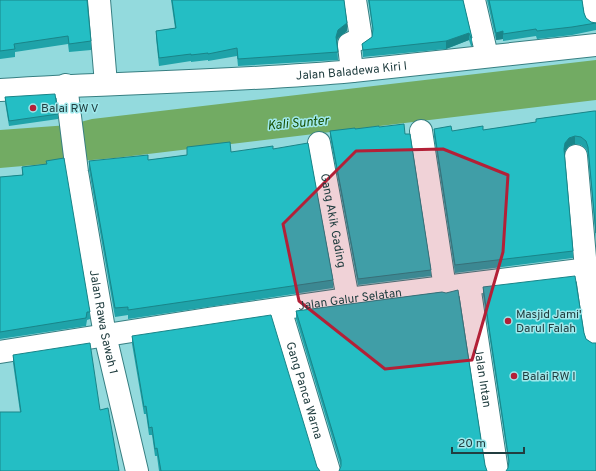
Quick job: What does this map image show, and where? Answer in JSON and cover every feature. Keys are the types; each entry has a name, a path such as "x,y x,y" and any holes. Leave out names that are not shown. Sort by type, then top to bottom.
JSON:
{"street":[{"path":"99,0 106,84"},
{"path":"352,71 349,44 361,38 355,0"},
{"path":"474,0 487,56"},
{"path":"593,0 596,18"},
{"name":"Jalan Baladewa Kiri I","path":"0,90 67,93 106,84 352,71 596,45"},
{"name":"Jalan Rawa Sawah 1","path":"67,93 77,172 105,335 136,471"},
{"path":"421,131 445,288"},
{"name":"Gang Akik Gading","path":"319,143 348,299"},
{"path":"576,156 591,269 596,339"},
{"name":"Jalan Galur Selatan","path":"0,352 348,299 591,269"},
{"name":"Jalan Intan","path":"469,285 497,471"},
{"name":"Gang Panca Warna","path":"280,309 329,471"}],"highlighted area":[{"path":"443,149 508,175 503,252 472,360 385,369 299,301 283,224 356,151"}],"water":[{"name":"Kali Sunter","path":"596,60 596,100 115,158 0,168 0,130 69,125 92,119"}],"building":[{"path":"0,0 87,0 91,41 69,44 68,36 14,44 15,49 0,51"},
{"path":"172,0 344,0 347,23 338,30 336,37 338,52 238,59 237,48 208,54 191,54 159,58 156,31 176,28"},
{"path":"369,0 463,0 472,38 469,33 446,41 363,50 362,44 372,37 373,29"},
{"path":"489,0 582,0 586,18 591,22 596,23 537,31 536,29 503,34 503,31 496,33"},
{"name":"Balai RW V","path":"55,94 58,114 9,121 5,97"},
{"path":"596,111 596,233 588,147 586,141 581,137 575,136 569,138 565,143 564,149 573,251 455,265 434,129 451,126 452,131 483,126 483,130 536,122 536,119"},
{"path":"404,124 405,134 410,134 431,270 358,279 330,131"},
{"path":"230,142 231,152 273,146 273,149 308,143 333,280 128,310 128,307 115,308 89,161 148,155 148,160 187,155 187,147"},
{"path":"64,158 90,312 87,312 86,318 0,332 0,177 23,175 22,167 47,164 46,161"},
{"path":"575,276 584,333 586,339 592,343 596,343 596,471 506,471 509,461 483,287"},
{"path":"458,290 487,471 339,471 341,460 296,311 442,292 446,293"},
{"path":"271,315 317,467 320,471 161,471 157,448 155,449 152,427 149,428 146,406 144,407 132,336"},
{"path":"90,343 100,410 108,408 119,471 0,471 0,412 21,412 13,355"}],"place":[{"name":"Balai RW V","path":"33,108"},
{"name":"Masjid Jami' Darul Falah","path":"508,321"},
{"name":"Balai RW I","path":"514,376"}]}
